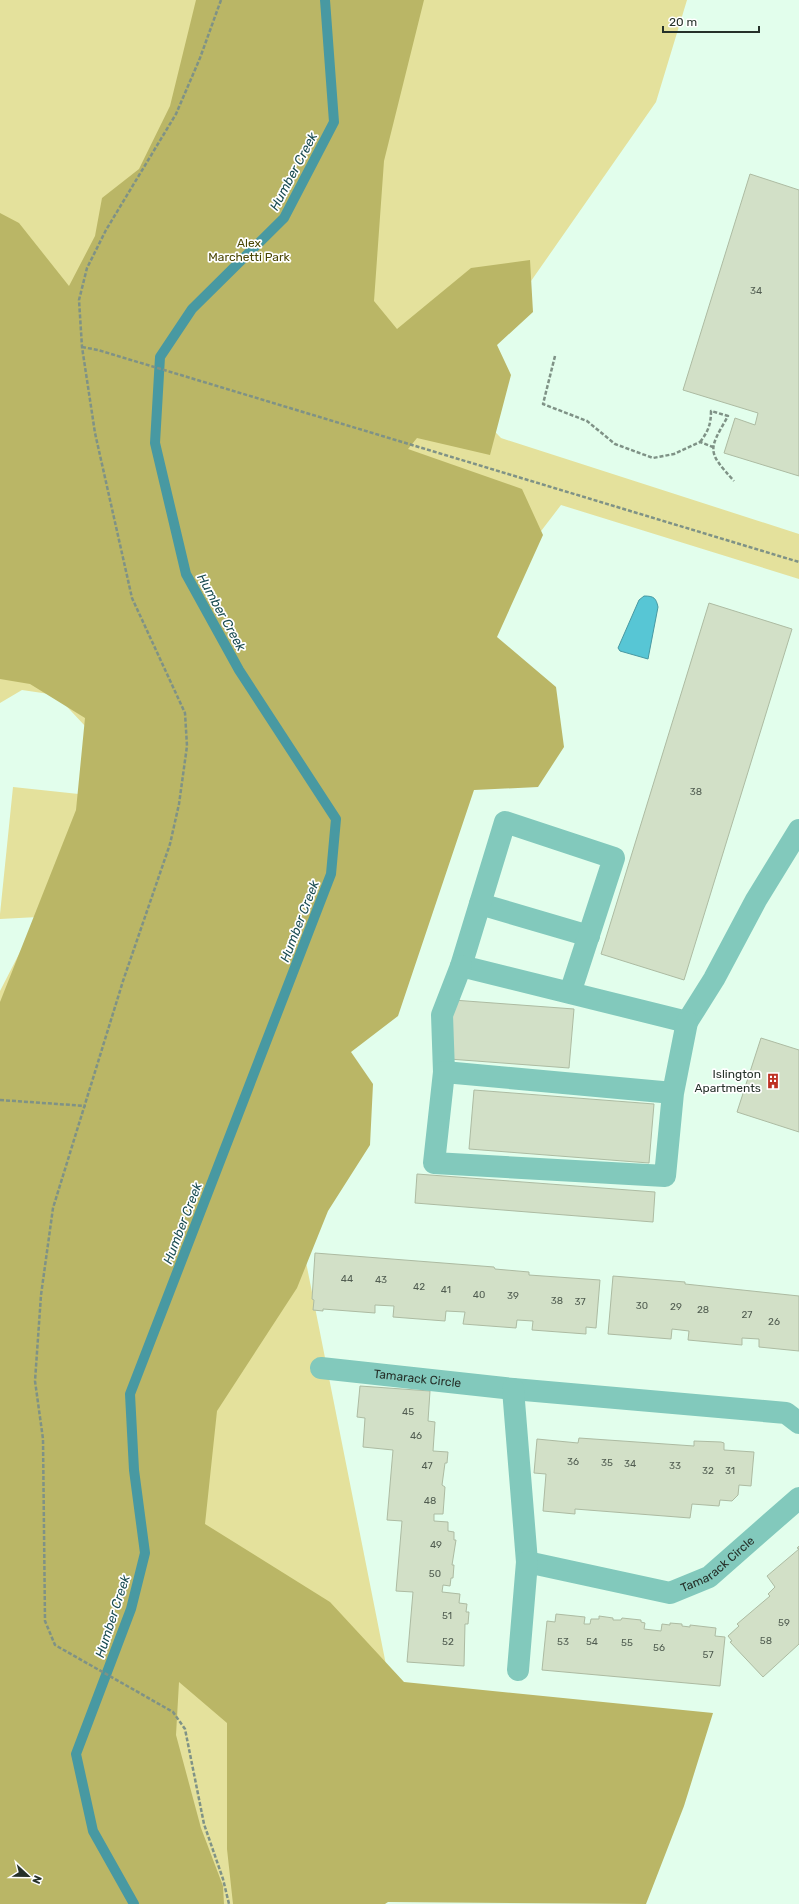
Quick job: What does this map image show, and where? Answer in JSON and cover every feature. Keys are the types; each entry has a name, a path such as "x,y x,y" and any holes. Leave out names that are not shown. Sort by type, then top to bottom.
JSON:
{"lane":[{"path":"570,993 614,858 505,822 461,966 442,1016 444,1072 434,1163 665,1176 673,1093 687,1022 714,979 756,900 799,830"},
{"path":"480,904 589,936"},
{"path":"461,966 687,1022"},
{"path":"444,1072 673,1093"},
{"name":"Tamarack Circle","path":"321,1368 513,1390 786,1413 799,1423"},
{"path":"513,1390 527,1562 518,1670"},
{"name":"Tamarack Circle","path":"527,1562 670,1593 709,1577 799,1498"}],"path":[{"path":"221,0 200,58 176,114 106,230 87,268 79,300 82,347 95,434 132,598 185,713 187,746 179,804 170,844 123,981 86,1106 53,1208 41,1296 36,1373 43,1439 45,1620 55,1645 155,1700 173,1712 185,1729 204,1824 223,1879 229,1904"},
{"path":"82,347 98,350 799,562"},
{"path":"555,356 543,404 588,421 615,444 653,458 674,454 700,442 707,434 711,422 711,411 728,416 712,447 715,460 734,482"},
{"path":"700,442 712,447"},
{"path":"0,1100 86,1106"}],"green space":[{"name":"Alex Marchetti Park","path":"0,0 687,0 656,102 455,390 501,438 799,534 799,579 561,505 401,714 304,1252 391,1690 375,1904 35,1904 0,1699 0,991 38,917 0,919 0,914 13,787 88,795 115,758 56,695 22,690 0,703"},
{"name":"Alex Marchetti Park","path":"196,0 424,0 384,161 374,301 397,329 471,268 530,260 533,312 497,345 511,375 490,455 417,438 408,449 522,489 543,535 497,637 556,687 564,747 538,787 474,790 398,1016 351,1052 373,1084 370,1145 328,1211 297,1288 217,1411 205,1524 330,1602 404,1682 713,1713 684,1806 646,1904 388,1902 385,1904 233,1904 227,1849 227,1723 179,1682 176,1735 201,1828 223,1886 224,1904 0,1904 0,1002 76,810 85,718 30,684 0,679 0,213 19,223 69,286 95,236 102,198 139,169 170,106"}],"water":[{"path":"644,596 654,598 658,607 648,659 620,651 618,648 639,600"}],"building":[{"path":"750,174 799,190 799,476 724,453 735,418 755,425 758,413 683,390"},
{"path":"709,603 792,629 684,980 601,954"},
{"path":"453,1000 574,1009 569,1068 449,1059"},
{"name":"Islington Apartments","path":"761,1038 799,1050 799,1132 737,1112"},
{"path":"474,1090 654,1104 649,1163 469,1149"},
{"path":"417,1174 655,1192 653,1222 415,1203"},
{"path":"315,1253 494,1267 495,1269 529,1272 529,1275 600,1280 596,1328 586,1327 586,1334 532,1330 533,1321 517,1320 516,1328 463,1324 465,1312 446,1311 445,1321 393,1317 394,1306 375,1305 375,1313 323,1309 323,1311 313,1310 314,1300 312,1299"},
{"path":"613,1276 685,1282 685,1284 799,1296 799,1351 759,1347 759,1339 742,1338 742,1345 688,1340 689,1331 672,1329 671,1339 608,1334"},
{"path":"360,1386 430,1391 428,1421 435,1422 433,1451 448,1452 442,1485 445,1487 443,1514 434,1514 434,1521 448,1522 448,1531 454,1532 454,1540 456,1540 452,1565 454,1565 453,1578 451,1578 450,1586 443,1585 442,1592 460,1594 459,1603 467,1604 466,1612 469,1612 468,1624 465,1624 464,1666 407,1662 413,1592 396,1591 402,1521 387,1520 393,1450 363,1447 365,1418 357,1417"},
{"path":"579,1438 694,1446 694,1441 721,1442 724,1443 724,1450 754,1452 751,1486 739,1485 738,1495 732,1501 720,1500 719,1506 692,1504 690,1518 575,1509 575,1514 543,1511 546,1474 534,1473 537,1439 578,1443"},
{"path":"799,1549 799,1644 763,1677 730,1642 732,1641 728,1636 739,1626 737,1624 770,1596 768,1594 775,1587 767,1576"},
{"path":"556,1614 585,1617 584,1624 590,1624 591,1619 599,1619 599,1616 613,1618 613,1620 621,1620 622,1618 641,1620 641,1622 645,1623 644,1629 661,1631 662,1624 670,1625 670,1623 682,1624 682,1626 690,1627 690,1625 716,1628 715,1636 725,1637 720,1686 542,1670 547,1621 555,1622"}],"waterway":[{"name":"Humber Creek","path":"134,1904 93,1831 76,1754 131,1609 145,1553 134,1470 130,1394 331,874 336,819 239,670 186,574 155,443 160,357 192,309 284,218 334,122 325,0"}],"place":[{"name":"Islington Apartments","path":"773,1081"}]}
